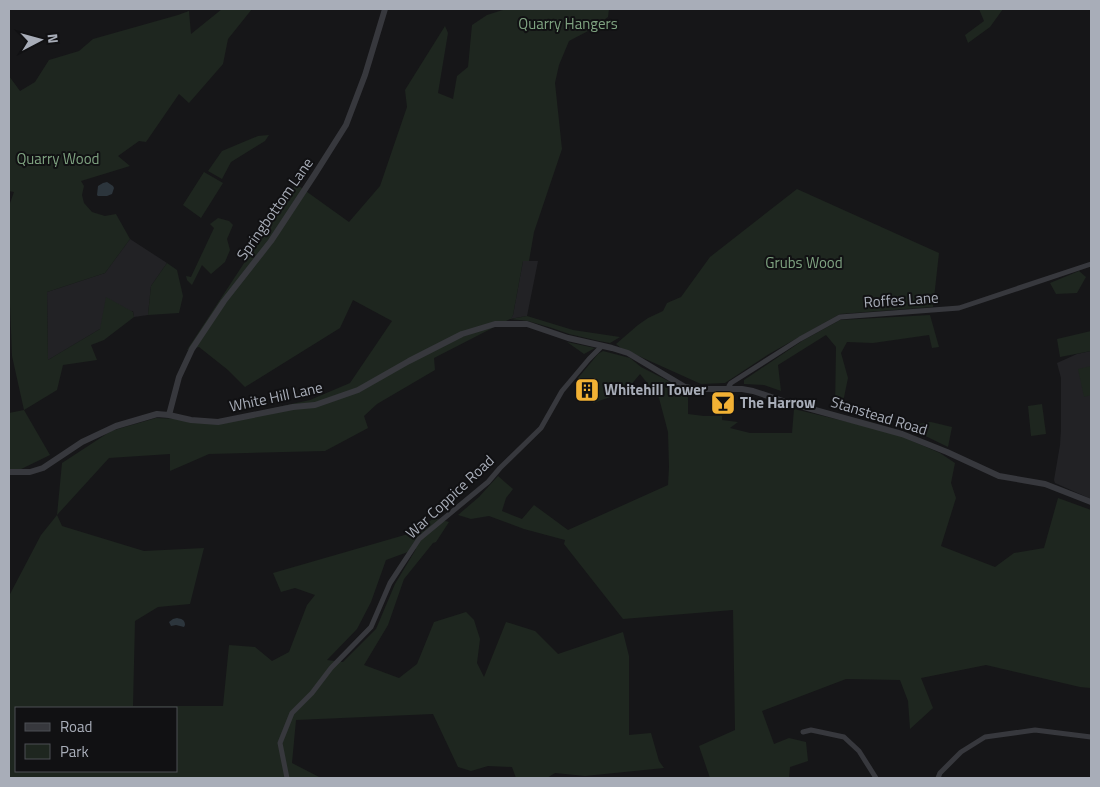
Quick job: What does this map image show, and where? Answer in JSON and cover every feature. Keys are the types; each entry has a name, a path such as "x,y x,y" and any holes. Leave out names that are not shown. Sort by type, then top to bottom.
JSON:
{"street":[{"name":"Springbottom Lane","path":"169,415 179,377 192,349 224,301 271,241 346,125 365,75 385,9"},
{"name":"Roffes Lane","path":"728,389 731,383 800,339 840,317 959,308 1091,264"},
{"name":"White Hill Lane","path":"9,472 30,472 43,468 82,442 116,426 157,414 218,422 294,406 315,404 358,390 462,334 495,324 527,324 568,338 602,346"},
{"name":"Stanstead Road","path":"602,346 628,353 686,386 696,389 742,389 753,391 902,434 999,476 1045,484 1091,502"},
{"name":"War Coppice Road","path":"287,778 280,743 292,713 312,693 331,668 371,627 390,583 419,539 488,482 542,428 562,391 602,346"},
{"path":"803,732 811,730 844,737 859,751 876,778"},
{"path":"938,778 940,773 961,752 986,737 1035,730 1091,737"}],"shaded area":[{"path":"107,182 114,188 112,194 98,196 98,186"},
{"path":"130,239 167,263 151,286 148,315 134,317 133,311 48,360 47,292 105,273"},
{"path":"523,261 538,261 527,316 510,319 513,315"},
{"path":"1091,351 1091,499 1055,483 1054,480 1061,430 1061,378 1057,363 1077,354"},
{"path":"177,618 184,621 184,627 171,626 169,622"}],"green space":[{"name":"Quarry Wood","path":"222,9 252,9 228,39 223,64 189,103 179,94 146,142 139,141 118,156 130,166 81,181 84,186 82,195 84,203 92,212 105,216 116,214 130,239 105,273 47,292 48,360 100,329 106,297 133,312 134,317 104,340 91,345 97,360 63,365 57,390 24,410 12,356 9,206 14,192 9,191 9,76 20,91 35,82 49,60 79,51 93,39 189,11 191,34"},
{"name":"Quarry Hangers","path":"506,9 609,9 608,17 590,30 569,41 559,65 555,83 562,149 534,232 529,261 523,261 511,319 527,316 573,330 620,337 610,343 569,334 528,321 510,319 434,358 435,370 377,404 364,416 368,428 325,451 209,454 170,471 170,454 109,458 57,515 62,463 111,431 156,418 210,420 227,418 310,400 350,383 392,321 353,300 340,328 245,387 228,370 199,347 187,350 296,184 349,222 380,186 407,107 405,90 445,26 448,33 438,93 453,99 457,76 468,67 472,25 487,15"},
{"path":"979,9 1003,9 990,27 968,43 965,35 984,21"},
{"path":"269,135 265,141 231,162 222,179 208,171 222,151 258,136"},
{"path":"204,172 223,183 201,218 183,205"},
{"name":"Grubs Wood","path":"797,189 939,253 933,307 840,314 769,354 725,383 701,384 616,344 638,325 663,311 667,303 681,297 710,257"},
{"path":"218,218 229,221 233,225 227,239 230,250 225,262 211,274 202,265 192,285 186,276 191,277 214,228 210,224"},
{"path":"167,263 177,270 183,296 179,313 148,315 151,286"},
{"path":"1079,271 1086,277 1077,293 1056,294 1050,283"},
{"path":"930,315 939,347 932,348 929,335 873,343 847,342 841,353 848,378 842,407 835,409 836,347 826,335 778,365 781,391 764,385 744,384 744,380 802,341 840,320"},
{"path":"1091,331 1091,351 1060,357 1057,339"},
{"path":"567,342 595,348 584,354"},
{"path":"603,351 630,358 641,367 688,391 688,414 722,416 722,420 738,422 730,428 750,433 792,433 794,409 894,433 940,453 955,463 951,483 956,498 941,546 995,567 1014,553 1044,548 1058,498 1091,510 1091,688 986,665 921,678 933,708 910,729 908,701 900,680 846,679 762,711 774,744 789,738 806,742 808,761 790,767 789,778 710,778 699,746 735,730 733,610 623,619 564,544 565,540 524,529 489,516 471,519 458,515 479,497 498,476 513,489 506,498 502,511 522,519 534,505 568,530 668,485 668,432 659,398 640,374 625,392 593,403 589,380 578,378 598,354"},
{"path":"1091,366 1091,395 1084,397 1078,369"},
{"path":"1042,404 1046,434 1031,436 1028,406"},
{"path":"24,410 50,455 9,475 9,413"},
{"path":"931,422 952,427 948,447 905,426"},
{"path":"57,515 62,526 144,551 204,548 190,604 158,607 135,621 133,706 223,706 229,645 255,647 272,661 289,652 307,605 315,595 295,588 281,592 273,573 415,532 434,518 449,522 436,542 433,543 404,579 388,625 364,665 399,678 417,664 434,622 466,612 474,620 480,639 477,663 484,677 506,622 535,631 558,654 623,632 629,656 629,735 651,733 659,761 664,768 585,776 555,773 547,778 516,778 512,767 488,766 471,771 458,767 433,714 296,720 292,763 321,778 9,778 9,596 41,535","holes":["416,549 395,584 376,629 343,662 327,660 357,629 371,602 386,560"]}],"place":[{"name":"Whitehill Tower","path":"587,390"},
{"name":"The Harrow","path":"723,403"}]}
